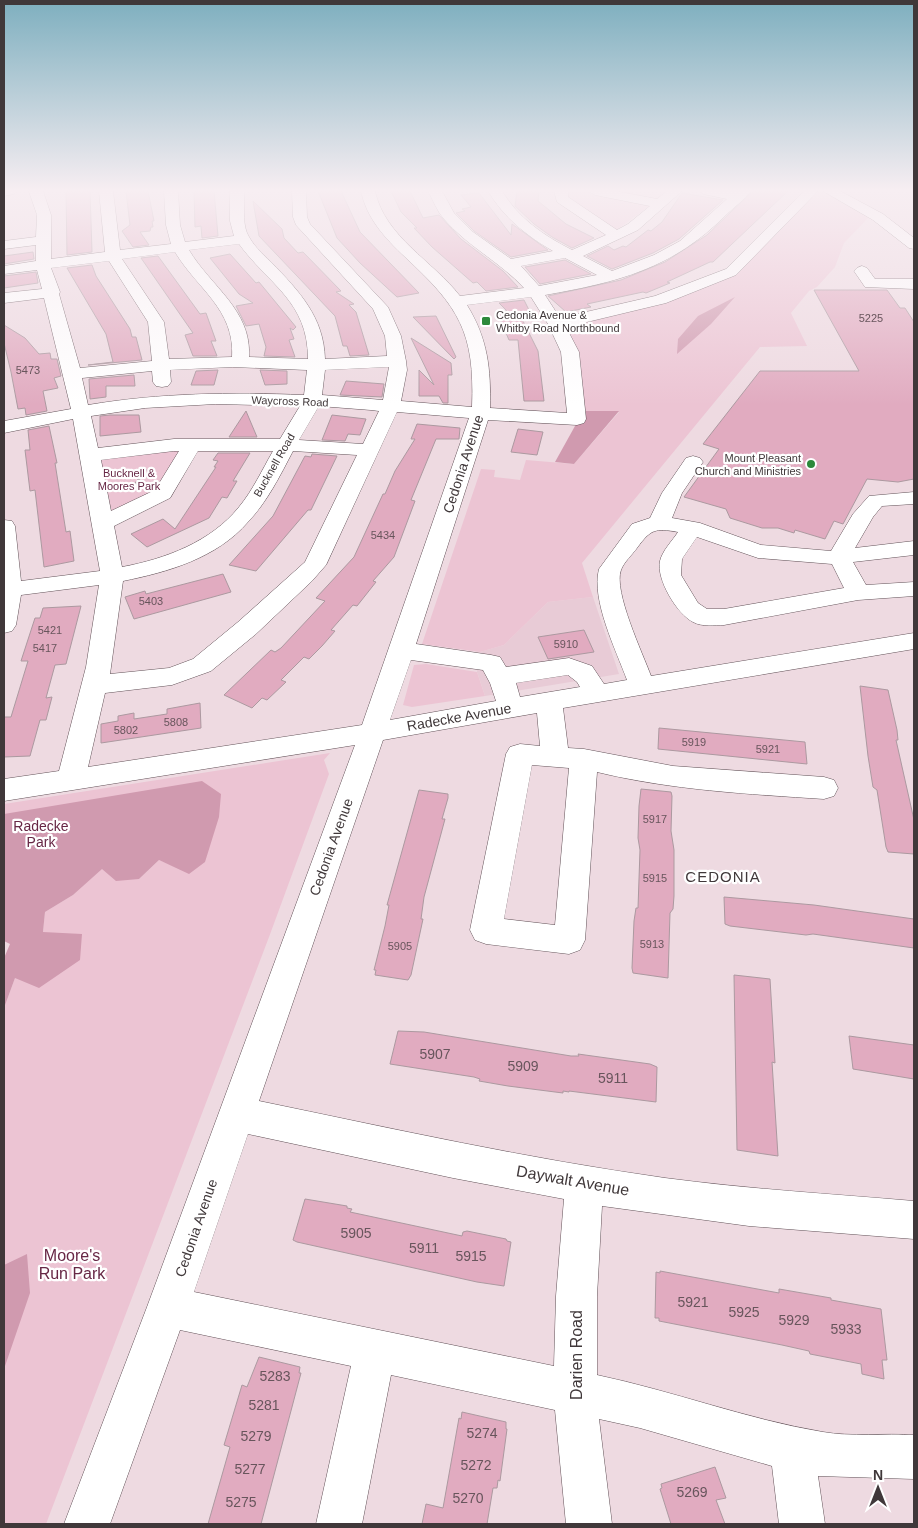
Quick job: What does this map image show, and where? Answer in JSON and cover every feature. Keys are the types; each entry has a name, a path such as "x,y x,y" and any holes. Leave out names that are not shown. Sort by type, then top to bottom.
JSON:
{"street":[{"path":"4,270 64,262"},
{"path":"117,262 156,322 162,364 164,401"},
{"path":"190,262 222,302 234,322 241,342 240,362"},
{"name":"Bucknell Road","path":"10,590 112,575 167,563 211,544 227,532 247,512 312,401 316,365 316,343 312,326 301,305 263,262"},
{"path":"95,685 172,676 202,665 247,628 314,565 391,406 398,370 393,336 380,307 338,262"},
{"name":"Cedonia Avenue","path":"87,1524 168,1307 402,650 481,412 483,380 481,355 470,320 458,301 419,262"},
{"path":"508,264 518,262"},
{"path":"585,262 610,276"},
{"path":"458,301 588,282 648,262"},
{"path":"508,264 535,291 556,324 654,302 731,272 741,262"},
{"path":"43,265 52,292 72,374 79,413 90,455 112,575 99,667 71,780"},
{"path":"862,271 870,284 914,284"},
{"path":"4,298 52,292"},
{"name":"Waycross Road","path":"4,427 79,413 164,401 233,399 312,401 578,419 570,352 556,324"},
{"path":"72,374 162,364 240,362 316,365 397,361"},
{"path":"90,455 174,445 286,444 370,450"},
{"path":"103,523 163,494 192,445"},
{"path":"659,522 672,493 693,462"},
{"path":"839,556 864,514 876,500 914,498"},
{"path":"642,686 615,615 610,599 608,578 610,568 640,529 659,522 692,528 758,551 826,558 914,548"},
{"path":"4,526 10,590 4,625"},
{"path":"692,528 671,559 670,575 689,608 702,617 724,617 858,593 914,589"},
{"path":"839,556 858,593"},
{"name":"Radecke Avenue","path":"4,790 372,733 914,641"},
{"path":"402,650 491,663 504,683 511,708"},
{"path":"499,676 569,666 586,672 596,694"},
{"path":"549,702 555,757"},
{"path":"584,759 569,940 486,930 520,754 584,759 624,770 730,782 824,788"},
{"name":"Daywalt Avenue","path":"236,1114 584,1184 724,1204 833,1216 914,1220"},
{"name":"Darien Road","path":"584,1184 574,1363 578,1450 589,1524"},
{"path":"168,1307 640,1406 792,1448 825,1455 914,1457"},
{"path":"339,1524 375,1351"},
{"path":"792,1448 802,1524"}],"shaded area":[{"path":"593,597 619,674 485,696 477,672 480,652 504,645 548,602"}],"green space":[{"path":"747,262 837,262 835,267 817,287 809,291 791,313 807,346 760,347 582,563 593,597 548,602 504,645 480,652 422,644 481,469 495,470 494,477 520,480 526,460 574,464 619,412 586,411 564,327 740,270"},
{"path":"735,297 711,324 677,354 678,339 698,316"},
{"path":"586,411 619,411 574,464 555,462 575,426"},
{"name":"Bucknell & Moores Park","path":"186,447 157,494 110,515 98,461 103,457"},
{"path":"426,664 477,672 485,696 412,707 403,705 414,665"},
{"path":"330,753 324,760 329,774 269,937 46,1524 4,1524 4,1008 15,978 43,932 45,912 73,895 102,868 139,879 159,860 178,868 219,816 4,884 4,804"},
{"name":"Radecke Park","path":"202,781 221,794 219,817 205,862 189,874 159,860 139,879 116,881 102,869 73,895 45,912 43,932 82,934 80,960 39,988 15,978 4,1008 4,958 10,944 4,941 4,814"},
{"path":"27,1254 30,1293 4,1369 4,1265"}],"building":[{"path":"144,262 163,262 200,314 206,313 216,341 211,341 217,356 193,356 185,335 193,333"},
{"path":"213,262 237,262 256,283 259,282 296,327 293,330 290,328 294,339 289,340 295,357 264,356 266,347 259,324 246,326 236,306 253,303 239,294"},
{"path":"284,262 313,262 341,291 336,292 354,304 349,305 356,312 369,355 350,356 347,346 343,346 335,316"},
{"path":"389,262 419,293 397,297 360,263"},
{"path":"449,262 492,262 518,287 486,291 477,282 473,283"},
{"path":"552,262 569,262 591,274 540,284 525,267"},
{"path":"599,262 629,262 612,269"},
{"path":"664,262 709,262 646,293 643,292 587,304 591,307 566,312 548,296 621,280"},
{"path":"92,265 96,276 130,329 132,337 136,337 142,360 88,365 113,362 106,334 67,268"},
{"path":"36,272 38,283 4,288 4,276"},
{"name":"Mount Pleasant Church and Ministries","path":"814,290 887,290 900,308 905,308 914,322 914,479 898,482 867,479 843,524 834,521 825,539 795,530 794,533 778,528 762,528 730,518 726,509 684,497 719,449 703,444 760,371 859,371"},
{"path":"524,300 533,318 522,319 538,351 544,401 524,401 518,340 509,340 497,312 507,311 499,303"},
{"path":"436,316 456,357 454,359 413,317"},
{"path":"4,325 25,338 39,354 50,353 51,359 57,359 61,376 54,378 58,388 43,391 47,411 26,415 25,408 18,409 4,343"},
{"path":"411,338 451,363 452,375 448,375 448,403 443,403 439,396 419,396 419,370 434,385"},
{"path":"218,370 214,385 191,385 196,371"},
{"path":"260,370 287,371 287,384 265,385"},
{"path":"134,375 135,386 106,386 106,397 90,399 89,379"},
{"path":"346,381 384,384 382,397 340,395"},
{"path":"246,411 257,437 229,437"},
{"path":"139,415 141,432 100,436 100,416"},
{"path":"332,415 366,419 360,435 348,434 345,441 322,440"},
{"path":"417,424 460,428 459,439 436,439 411,500 415,501 394,557 373,581 376,582 357,606 353,605 331,630 335,631 322,646 309,659 304,657 281,680 286,682 267,700 262,698 252,708 224,695 271,650 275,652 281,648 325,601 316,598 354,557 383,494 385,494 395,471 415,439 411,439"},
{"path":"49,426 57,463 55,463 66,532 70,531 74,561 44,567 35,490 30,491 25,450 30,450 28,430"},
{"path":"518,429 543,432 537,455 511,452"},
{"path":"218,453 250,453 233,481 237,481 227,498 222,497 209,518 147,547 131,534 163,519 175,529 216,467 214,467 218,461 213,460"},
{"path":"312,454 337,456 311,510 308,510 256,571 229,565 273,516 305,456 311,457"},
{"path":"223,574 231,592 134,619 125,597 145,591 146,594"},
{"path":"81,606 66,664 55,665 46,698 52,697 46,720 40,720 30,756 4,757 4,717 11,717 28,661 21,661 35,618 40,618 43,608"},
{"path":"584,630 594,652 548,659 538,637"},
{"path":"860,686 888,690 897,730 898,740 896,740 914,820 914,854 888,852 886,847 877,790 873,787"},
{"path":"200,703 201,728 101,743 101,724 118,721 118,716 134,713 134,719 167,714 167,709"},
{"path":"659,728 805,742 807,764 658,749"},
{"path":"641,789 671,792 672,796 671,831 674,850 674,896 673,909 670,913 668,978 633,973 632,968 634,921 636,908 638,908 640,850 638,838"},
{"path":"419,790 448,794 448,798 442,819 445,819 424,897 421,919 423,919 411,975 408,980 375,975 376,970 374,970 385,926 389,905 387,905"},
{"path":"724,897 814,905 914,919 914,948 813,934 806,935 730,926 725,924"},
{"path":"734,975 770,979 775,1063 772,1062 778,1156 737,1150"},
{"path":"398,1031 424,1032 571,1056 579,1056 578,1054 650,1064 657,1067 656,1102 569,1091 563,1091 563,1093 508,1086 479,1081 480,1079 474,1077 390,1064"},
{"path":"849,1036 914,1045 914,1079 853,1069"},
{"path":"305,1199 347,1206 347,1208 352,1209 350,1212 462,1236 463,1232 467,1231 506,1239 511,1242 504,1286 477,1282 297,1242 293,1240"},
{"path":"660,1271 779,1293 779,1289 881,1309 887,1360 882,1360 884,1379 862,1374 861,1364 810,1354 809,1351 782,1345 659,1321 659,1318 655,1318 656,1272 660,1273"},
{"path":"259,1357 300,1367 299,1373 301,1373 261,1524 208,1524 230,1447 224,1445 242,1385 247,1387"},
{"path":"462,1412 506,1422 507,1429 500,1481 498,1480 497,1488 493,1488 487,1524 422,1524 426,1504 443,1508 459,1418 461,1419"},
{"path":"715,1467 726,1498 716,1500 725,1524 671,1524 660,1489 662,1488 661,1484"}],"place":[{"name":"Cedonia Avenue & Whitby Road Northbound","path":"486,321"},
{"name":"Mount Pleasant Church and Ministries","path":"811,464"}],"district":[{"name":"CEDONIA","path":"723,877"}],"park label":[{"name":"Moore's Run Park","path":"72,1264"}]}
